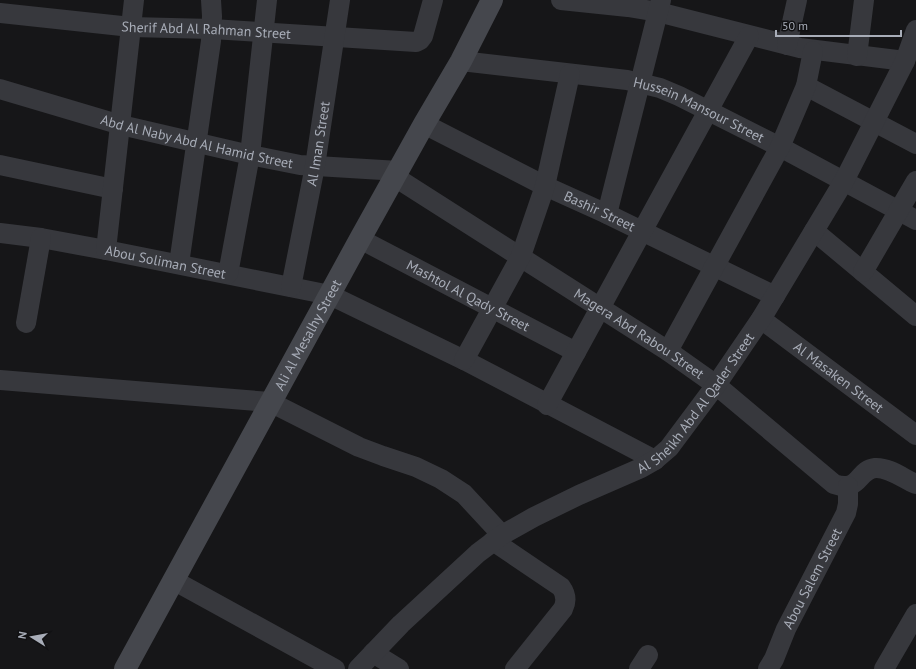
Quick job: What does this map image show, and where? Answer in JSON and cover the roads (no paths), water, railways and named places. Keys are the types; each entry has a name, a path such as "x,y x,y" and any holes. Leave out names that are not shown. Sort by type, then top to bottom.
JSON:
{"street":[{"path":"106,250 134,0"},
{"path":"179,264 212,29 211,0"},
{"path":"228,274 250,155 267,0"},
{"name":"Al Iman Street","path":"291,287 315,166 340,0"},
{"name":"Sherif Abd Al Rahman Street","path":"0,13 131,28 212,29 416,42 423,36 433,0"},
{"name":"Ali Al Mesalhy Street","path":"125,669 360,239 424,124 461,62 492,0"},
{"path":"561,0 590,1 628,7 659,6 749,36 813,50 857,56 907,70"},
{"path":"787,45 797,0"},
{"path":"857,56 864,0"},
{"path":"607,214 659,6"},
{"name":"Al Sheikh Abd Al Qader Street","path":"358,669 401,624 478,553 498,538 534,516 578,494 641,468 655,460 669,448 716,385 761,319 844,182 874,122 907,70 916,30"},
{"path":"548,405 749,36"},
{"path":"668,351 716,267 780,147 806,86 813,50"},
{"name":"Hussein Mansour Street","path":"461,62 627,80 673,94 780,147 908,215"},
{"path":"464,360 521,256 545,186 570,74"},
{"path":"806,86 916,144"},
{"name":"Abd Al Naby Abd Al Hamid Street","path":"0,89 121,125 250,155 295,164 397,174"},
{"name":"Bashir Street","path":"424,124 545,186 607,214 775,296"},
{"path":"0,165 113,189"},
{"name":"Magera Abd Rabou Street","path":"397,174 668,351 716,385 834,484 848,486"},
{"path":"863,272 908,215 916,181"},
{"path":"814,231 863,272 915,311"},
{"name":"Abou Soliman Street","path":"0,233 41,238 106,250 330,295 464,360 655,460"},
{"path":"26,323 41,238"},
{"name":"Mashtol Al Qady Street","path":"360,239 576,352"},
{"name":"Al Masaken Street","path":"761,319 916,435"},
{"path":"0,380 270,402 359,447 416,466 441,478 464,494 498,538 561,587 566,598 563,609 516,669"},
{"path":"848,486 854,484 868,471 875,468 889,471 916,484"},
{"name":"Abou Salem Street","path":"768,669 786,629 846,513 848,504 848,486"},
{"path":"173,580 334,669"},
{"path":"884,669 916,614"},
{"path":"373,653 399,669"}]}
